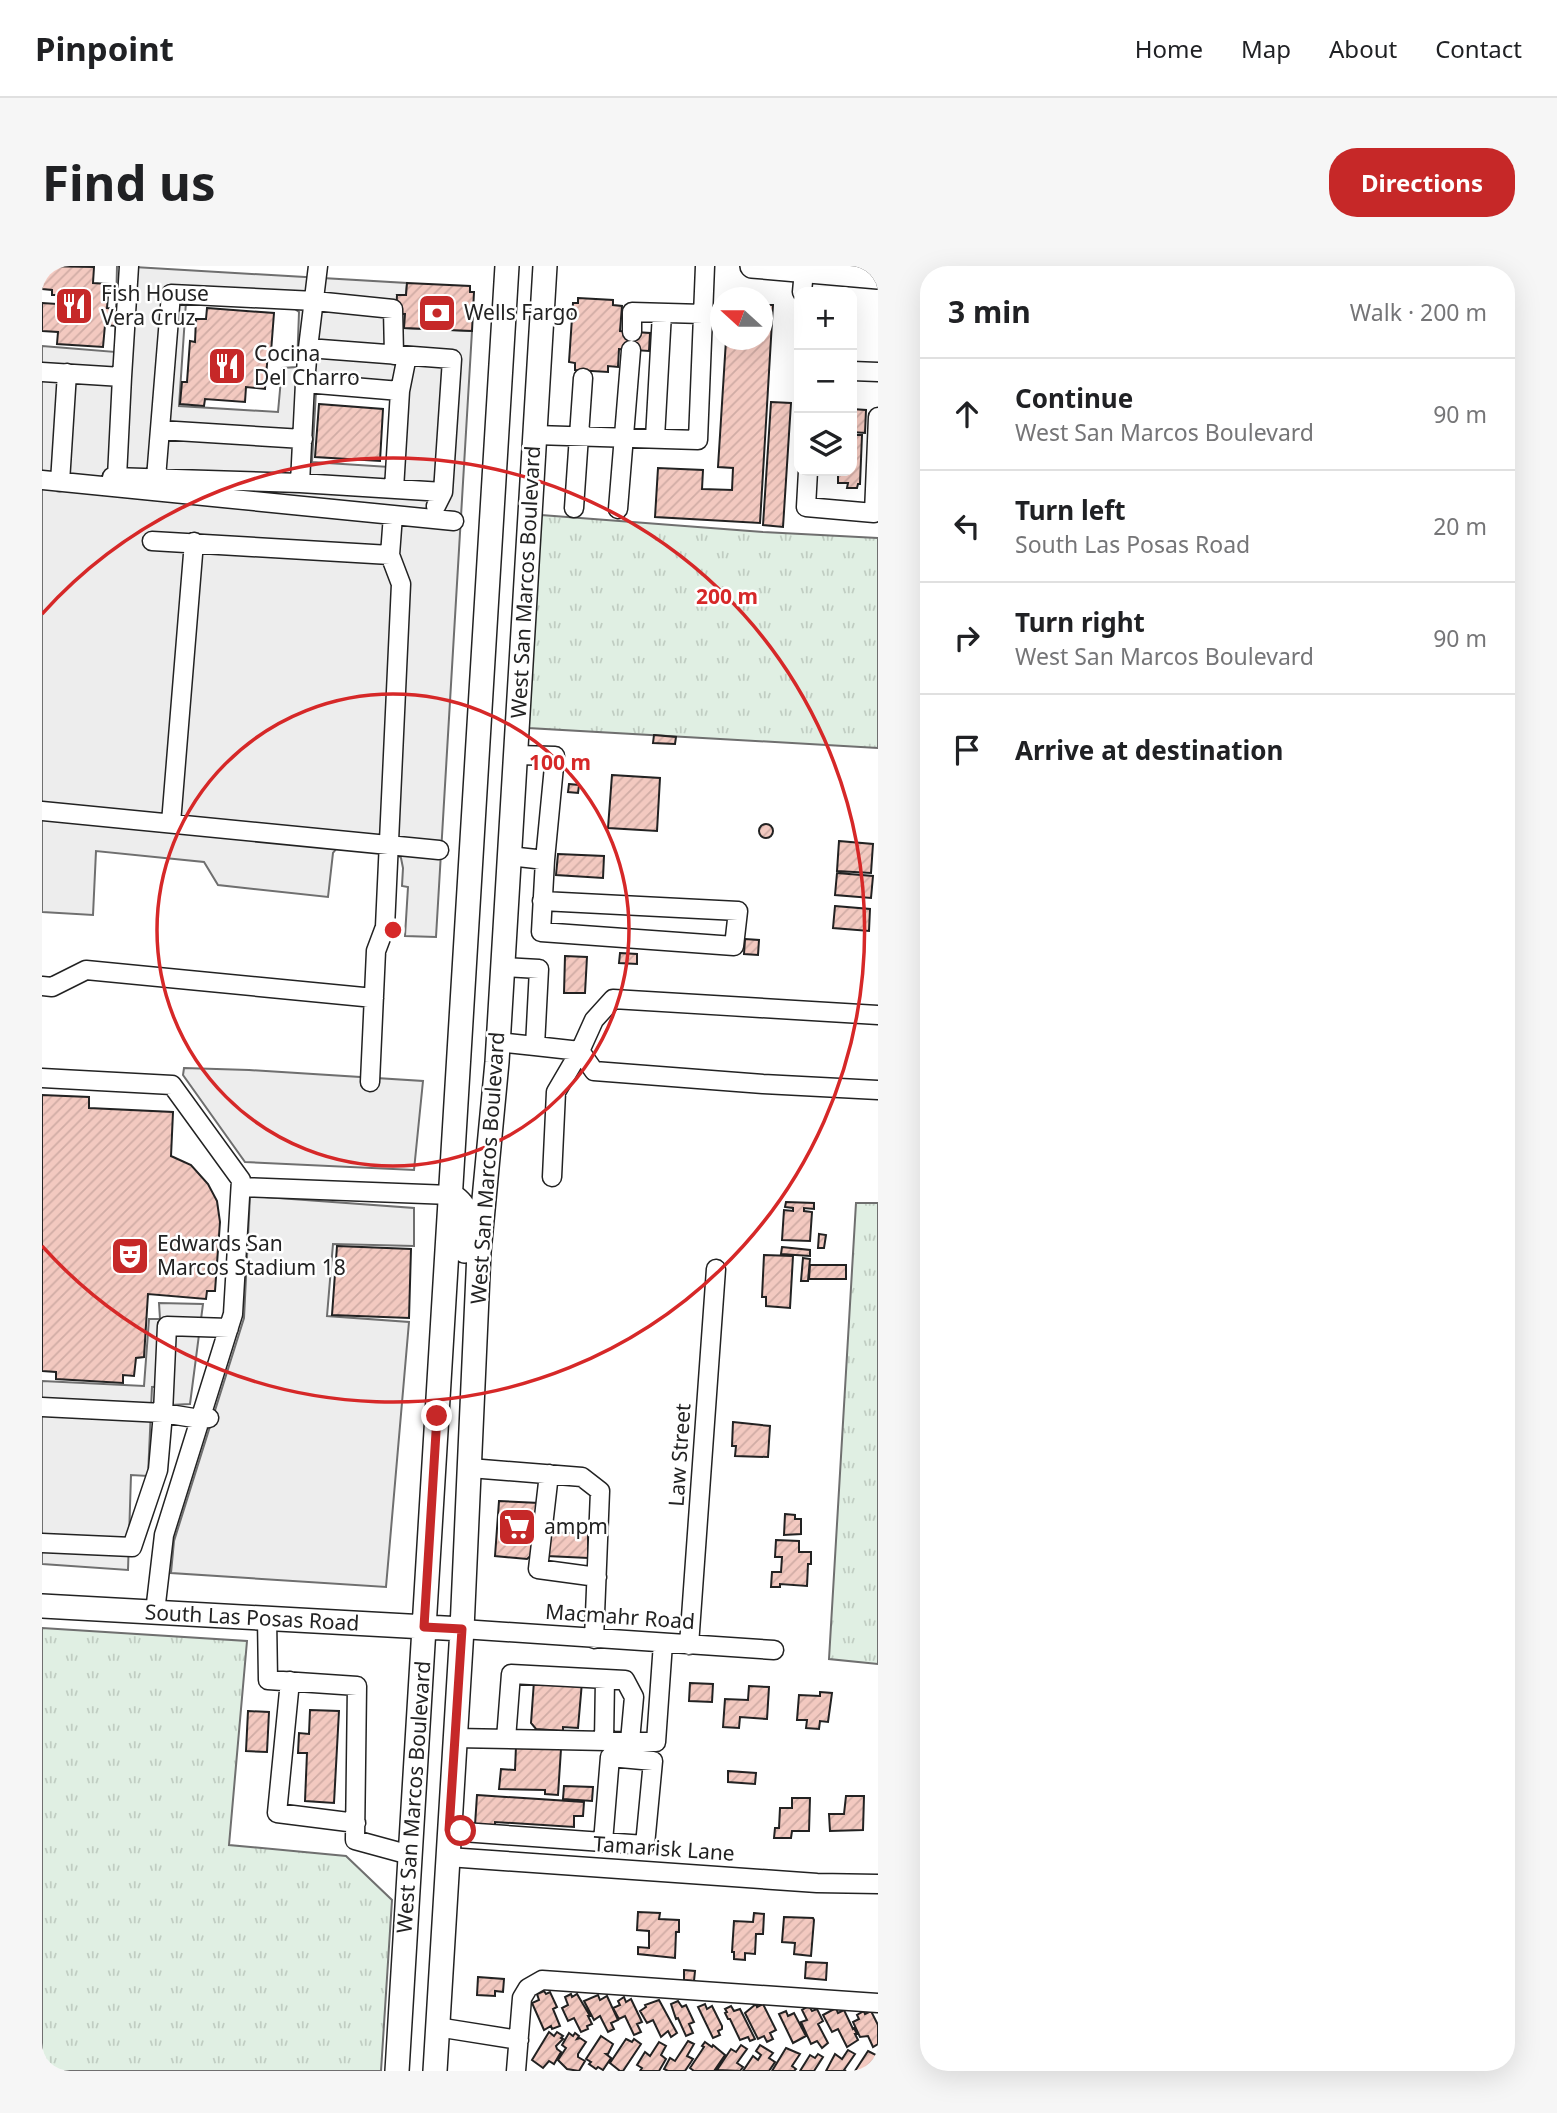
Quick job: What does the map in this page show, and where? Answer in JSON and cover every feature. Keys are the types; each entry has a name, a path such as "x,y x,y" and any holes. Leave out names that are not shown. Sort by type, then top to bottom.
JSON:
{"main road":[{"name":"West San Marcos Boulevard","path":"397,2071 508,266"},
{"name":"West San Marcos Boulevard","path":"435,2071 462,1629 480,1252 503,967 545,266"},
{"path":"752,266 803,281 878,277"},
{"path":"472,852 509,856"},
{"path":"451,1195 466,1209 461,1312 464,1343 474,1370"},
{"name":"South Las Posas Road","path":"42,1606 462,1629"}],"street":[{"path":"111,482 122,377 129,266"},
{"path":"300,483 305,383 318,266"},
{"path":"535,435 698,440 705,266"},
{"path":"156,478 171,293 315,301 393,309 400,355 394,489"},
{"path":"618,509 632,312 703,314"},
{"path":"655,438 662,313"},
{"path":"111,482 156,478 300,483 394,489 439,499 452,359 308,348"},
{"path":"857,371 878,372"},
{"path":"42,372 122,377"},
{"path":"67,373 51,481 111,482 454,521"},
{"path":"574,508 583,378"},
{"path":"305,383 400,391"},
{"path":"808,476 806,507 874,513 878,417"},
{"path":"160,430 303,439"},
{"path":"370,1082 376,951 384,927 401,584 390,555 393,515"},
{"path":"152,541 390,555"},
{"path":"171,824 194,542"},
{"path":"516,755 555,756 545,860 542,901 541,932 734,946 738,911 542,901"},
{"path":"42,811 439,850"},
{"path":"509,856 545,860"},
{"path":"503,967 539,969 535,1046"},
{"path":"42,986 52,987 86,970 374,998"},
{"path":"552,1177 556,1092 594,1020 613,999 878,1015"},
{"path":"498,1042 580,1051 594,1071 878,1090"},
{"path":"42,1078 172,1085 241,1180 233,1314 221,1370 193,1462 179,1505 164,1535 155,1612"},
{"path":"240,1187 451,1195"},
{"name":"Law Street","path":"689,1645 716,1269"},
{"path":"42,1542 132,1547 158,1470 167,1326 229,1328"},
{"path":"42,1406 206,1418"},
{"path":"470,1468 582,1477 600,1491 594,1639"},
{"path":"549,1474 538,1569 597,1577"},
{"path":"267,1618 268,1680 357,1686 355,1840 410,1855"},
{"name":"Macmahr Road","path":"462,1629 774,1650"},
{"path":"455,1738 656,1742 663,1643"},
{"path":"506,1739 511,1674 625,1680 634,1697 630,1741"},
{"path":"604,1741 605,1679"},
{"path":"290,1681 276,1813 356,1823"},
{"path":"449,1830 603,1842 645,1845 653,1760 610,1758 603,1842"},
{"name":"Tamarisk Lane","path":"448,1857 878,1884"},
{"path":"516,2071 522,1998 528,1988 541,1980 878,2003"},
{"path":"437,2027 519,2040"}],"green space":[{"path":"541,515 878,538 878,748 528,728"},
{"path":"856,1203 878,1203 878,1664 829,1659"},
{"path":"42,1628 247,1641 229,1845 346,1856 392,1900 381,2071 42,2071"}],"shaded area":[{"path":"117,266 407,283 406,295 397,295 405,314 404,328 472,331 436,937 405,936 408,887 402,886 401,858 395,851 337,848 333,853 328,897 218,885 204,862 96,851 93,915 42,912 42,346 115,352","holes":["186,302 295,309 299,312 297,367 282,368 278,412 179,406","316,391 388,397 393,402 389,467 312,462"]},
{"path":"184,1068 423,1081 414,1170 245,1162 183,1075"},
{"path":"250,1196 414,1208 414,1246 333,1244 327,1316 409,1322 386,1587 171,1573 174,1541 244,1318"},
{"path":"159,1303 203,1304 190,1404 170,1405 171,1386 152,1387 148,1476 131,1475 128,1570 42,1564 42,1381 144,1386 149,1319 160,1319"}],"building":[{"name":"Fish House Vera Cruz","path":"42,266 94,267 93,283 109,284 107,308 117,309 116,326 105,325 103,347 57,344 58,332 42,331 42,303 57,304 58,295 52,295 52,290 42,289"},
{"path":"407,283 470,286 470,292 474,292 472,331 404,328 405,314 396,314 397,295 406,295"},
{"path":"578,298 613,300 613,305 622,306 620,331 650,333 649,351 619,349 618,367 608,366 608,372 575,370 575,363 569,362 573,303 578,303"},
{"name":"Cocina Del Charro","path":"207,308 274,313 265,389 246,387 245,402 205,399 204,406 180,404 182,382 187,382 190,341 195,342 196,319 206,319"},
{"path":"725,350 770,350 760,523 655,517 658,468 703,470 702,489 732,490 733,468 718,467"},
{"path":"771,402 791,403 783,527 763,525"},
{"path":"319,404 383,409 380,461 315,457"},
{"path":"857,409 866,410 865,433 857,432"},
{"path":"857,435 862,435 860,484 857,488 847,488 848,483 838,483 838,476 857,476"},
{"path":"654,735 676,737 675,744 653,743"},
{"path":"612,775 660,778 657,831 608,828"},
{"path":"569,784 579,785 578,793 568,792"},
{"path":"766,824 771,826 771,836 766,838 761,836 759,831 761,826"},
{"path":"839,841 873,844 871,873 837,871"},
{"path":"558,854 604,856 603,878 556,875"},
{"path":"837,873 873,876 871,898 835,895"},
{"path":"835,906 870,909 869,931 833,928"},
{"path":"745,939 759,940 758,955 744,954"},
{"path":"620,953 637,954 637,964 619,963"},
{"path":"565,956 587,957 585,993 564,993"},
{"name":"Edwards San Marcos Stadium 18","path":"42,1095 89,1097 89,1108 173,1112 171,1156 191,1165 208,1184 217,1201 220,1222 215,1291 207,1291 206,1299 148,1294 144,1357 136,1358 134,1376 123,1375 123,1383 56,1379 56,1372 42,1371"},
{"path":"786,1202 814,1203 814,1209 804,1208 804,1211 812,1212 810,1241 782,1240 784,1210 793,1211 793,1208 785,1207"},
{"path":"819,1234 826,1235 824,1248 818,1248"},
{"path":"337,1246 411,1249 409,1318 332,1315"},
{"path":"782,1247 810,1250 810,1256 781,1254"},
{"path":"764,1255 793,1256 790,1308 766,1306 766,1297 762,1297"},
{"path":"803,1258 810,1259 808,1281 801,1281"},
{"path":"810,1265 846,1265 846,1279 809,1279"},
{"path":"733,1422 770,1426 768,1457 735,1456 736,1446 732,1446"},
{"name":"ampm","path":"499,1501 539,1503 536,1551 527,1559 495,1556"},
{"path":"785,1514 801,1519 801,1534 784,1535"},
{"path":"549,1532 588,1534 588,1558 547,1556"},
{"path":"776,1540 799,1541 799,1552 811,1552 807,1586 780,1584 780,1587 771,1587 772,1572 781,1572 782,1557 775,1557"},
{"path":"534,1681 582,1682 578,1728 563,1727 563,1731 536,1729 531,1723"},
{"path":"690,1683 713,1684 712,1702 689,1701"},
{"path":"749,1686 769,1687 767,1719 740,1717 739,1728 723,1727 725,1699 748,1700"},
{"path":"820,1692 832,1693 828,1722 820,1721 819,1729 806,1728 807,1720 797,1720 799,1695 820,1696"},
{"path":"310,1710 339,1711 334,1803 305,1801 307,1753 298,1753 299,1733 309,1734"},
{"path":"248,1711 269,1712 267,1752 246,1751"},
{"path":"516,1746 561,1749 558,1795 545,1794 545,1790 499,1789 501,1769 515,1770"},
{"path":"728,1771 756,1773 755,1784 728,1782"},
{"path":"564,1786 593,1787 592,1801 563,1799"},
{"path":"477,1795 584,1802 583,1816 574,1816 574,1827 495,1822 495,1826 475,1825"},
{"path":"846,1796 864,1796 863,1830 830,1831 829,1814 844,1814"},
{"path":"792,1798 810,1798 809,1831 792,1831 791,1838 774,1838 775,1828 779,1828 780,1808 792,1808"},
{"path":"638,1912 660,1913 659,1919 679,1920 675,1958 638,1954 638,1947 649,1948 649,1931 637,1930"},
{"path":"754,1913 764,1914 763,1934 756,1934 755,1954 745,1953 745,1960 734,1959 734,1921 753,1922"},
{"path":"784,1917 813,1918 811,1956 794,1954 795,1943 782,1942"},
{"path":"806,1962 827,1963 826,1980 805,1978"},
{"path":"684,1970 695,1971 694,1981 684,1980"},
{"path":"478,1977 504,1979 503,1992 495,1991 495,1996 477,1995"},
{"path":"544,1991 546,1994 550,1992 557,2007 553,2009 560,2026 552,2029 551,2026 544,2030 532,2003 539,2000 537,1994"},
{"path":"571,1994 572,1997 577,1994 590,2016 592,2024 581,2032 574,2018 568,2021 562,2008 568,2005 565,1997"},
{"path":"598,1995 600,2000 607,1996 618,2020 611,2023 614,2029 608,2032 600,2016 594,2020 584,2001"},
{"path":"624,1997 626,2002 631,1999 642,2022 637,2024 641,2032 634,2035 625,2016 619,2019 613,2008 620,2005 618,2001"},
{"path":"659,2000 677,2033 671,2037 668,2031 661,2037 653,2020 647,2023 640,2011 645,2005"},
{"path":"678,2001 682,2007 686,2005 694,2022 689,2024 693,2033 686,2036 671,2004"},
{"path":"705,2004 707,2009 712,2006 722,2026 718,2031 720,2035 713,2038 698,2007"},
{"path":"756,2004 757,2007 763,2004 776,2030 770,2033 773,2039 767,2042 764,2036 758,2039 745,2013"},
{"path":"731,2006 734,2011 740,2009 755,2039 750,2041 748,2037 740,2040 725,2013 725,2009"},
{"path":"809,2006 812,2011 817,2009 823,2021 818,2024 828,2043 822,2048 817,2041 811,2044 801,2022 807,2020 802,2010"},
{"path":"836,2008 838,2013 844,2010 857,2034 858,2040 847,2047 838,2029 832,2032 823,2015"},
{"path":"786,2011 788,2016 794,2013 806,2036 793,2043 779,2014"},
{"path":"864,2011 865,2014 871,2011 878,2025 878,2044 873,2047 868,2036 860,2037 853,2022 859,2019 857,2015"},
{"path":"549,2032 554,2036 557,2032 563,2036 556,2046 561,2052 554,2064 549,2061 543,2068 532,2060"},
{"path":"569,2033 573,2036 575,2033 579,2036 577,2039 586,2042 578,2054 578,2057 585,2061 579,2071 567,2069 558,2060 566,2048 562,2045"},
{"path":"601,2036 613,2044 606,2054 611,2058 603,2070 598,2067 596,2069 586,2059"},
{"path":"626,2039 632,2042 634,2039 641,2044 623,2071 620,2071 610,2063"},
{"path":"688,2041 694,2044 687,2056 693,2059 685,2071 664,2069 670,2058 675,2061"},
{"path":"659,2042 666,2046 661,2055 666,2059 659,2071 640,2071 642,2068 637,2065 645,2052 650,2056"},
{"path":"705,2042 725,2055 714,2071 694,2071 690,2068"},
{"path":"741,2045 747,2049 737,2063 743,2067 740,2071 717,2070 731,2049 736,2052"},
{"path":"760,2045 773,2053 769,2058 775,2062 769,2071 743,2071 753,2056 758,2060 761,2055 756,2051"},
{"path":"786,2048 800,2054 792,2066 796,2069 772,2071"},
{"path":"848,2050 855,2054 844,2070 846,2071 826,2071 835,2054 842,2059"},
{"path":"868,2051 878,2056 878,2071 855,2071"},
{"path":"818,2054 823,2057 814,2071 800,2071 810,2055 815,2058"}],"place":[{"name":"Fish House Vera Cruz","path":"74,306"},
{"name":"Wells Fargo","path":"437,313"},
{"name":"Cocina Del Charro","path":"227,366"},
{"name":"Edwards San Marcos Stadium 18","path":"130,1256"},
{"name":"ampm","path":"517,1527"}],"route":[{"path":"437,1416 424,1627 462,1629 449,1830 461,1831"}]}
